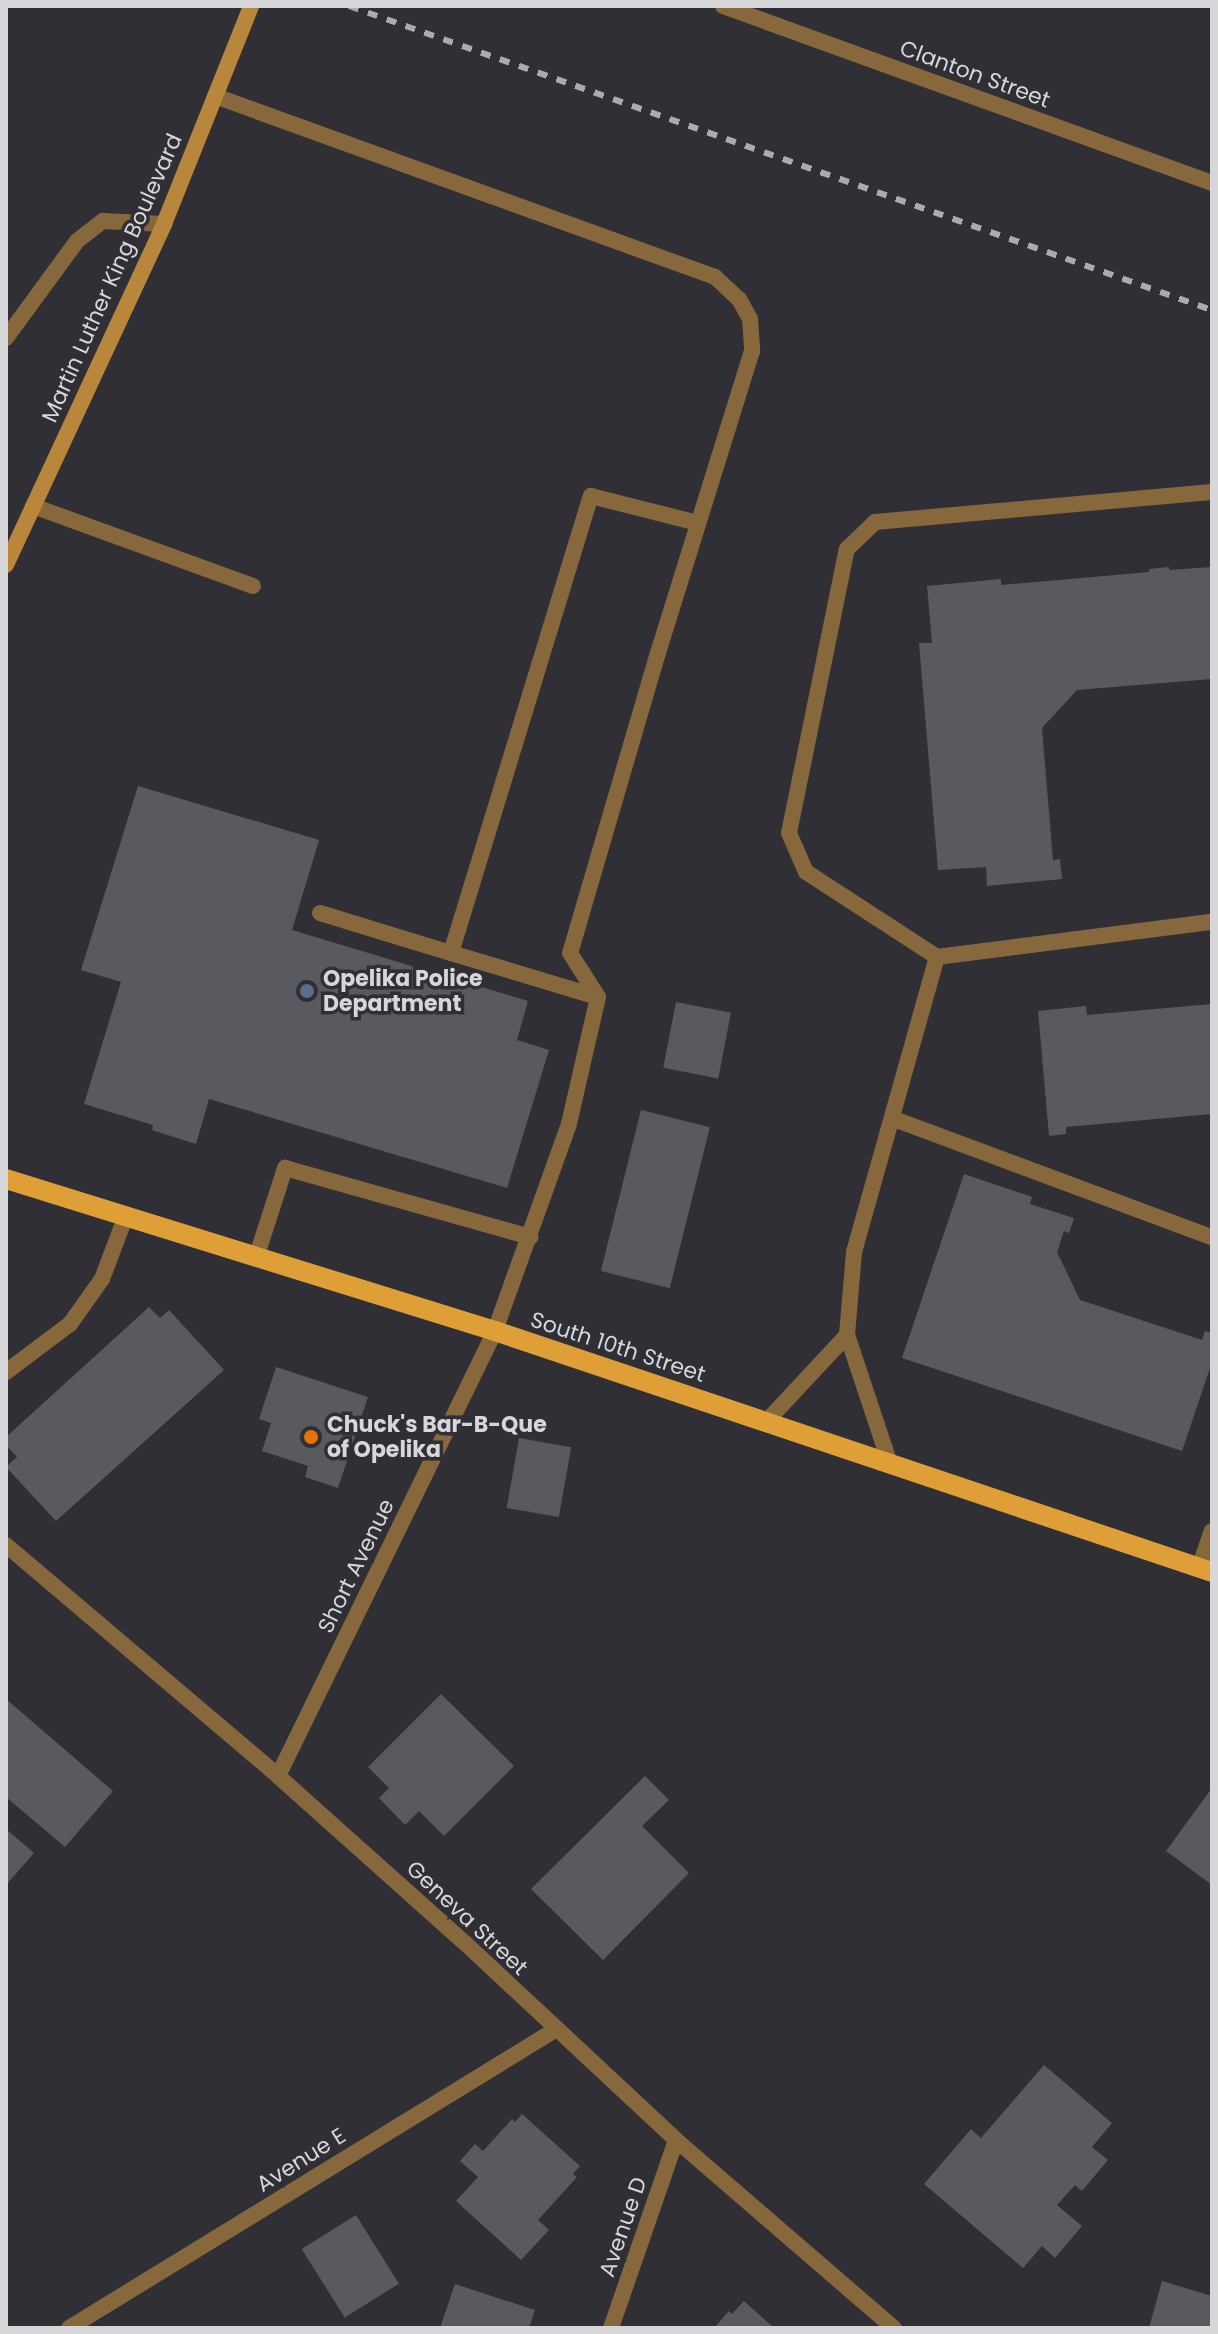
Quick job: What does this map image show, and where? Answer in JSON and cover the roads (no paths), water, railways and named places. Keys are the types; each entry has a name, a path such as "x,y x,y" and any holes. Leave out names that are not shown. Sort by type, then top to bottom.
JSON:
{"main road":[{"name":"Martin Luther King Boulevard","path":"6,565 164,224 251,6"},
{"name":"South 10th Street","path":"6,1179 495,1331 1206,1570"}],"street":[{"name":"Clanton Street","path":"723,6 1212,183"},
{"path":"215,96 715,277 739,299 750,319 752,351 570,953 598,997"},
{"path":"6,338 77,241 103,221 164,224"},
{"path":"1212,492 875,522 847,549 789,833 806,872 937,957 1212,922"},
{"path":"451,953 591,496 698,523"},
{"path":"33,506 253,586"},
{"path":"320,913 598,997"},
{"path":"890,1464 847,1335 854,1252 894,1119 937,957"},
{"name":"Short Avenue","path":"278,1776 495,1331 569,1124 598,997"},
{"path":"894,1119 1212,1237"},
{"path":"256,1258 285,1168 530,1237"},
{"path":"6,1372 70,1324 102,1279 125,1218"},
{"path":"766,1422 847,1335"},
{"path":"1206,1570 1212,1531"},
{"name":"Geneva Street","path":"6,1545 278,1776 465,1943 676,2140 894,2328"},
{"name":"Avenue E","path":"69,2328 555,2030"},
{"name":"Avenue D","path":"611,2328 676,2140"}],"railway":[{"path":"349,6 1212,310"}],"place":[{"name":"Opelika Police Department","path":"307,991"},
{"name":"Chuck's Bar-B-Que of Opelika","path":"311,1437"}]}
